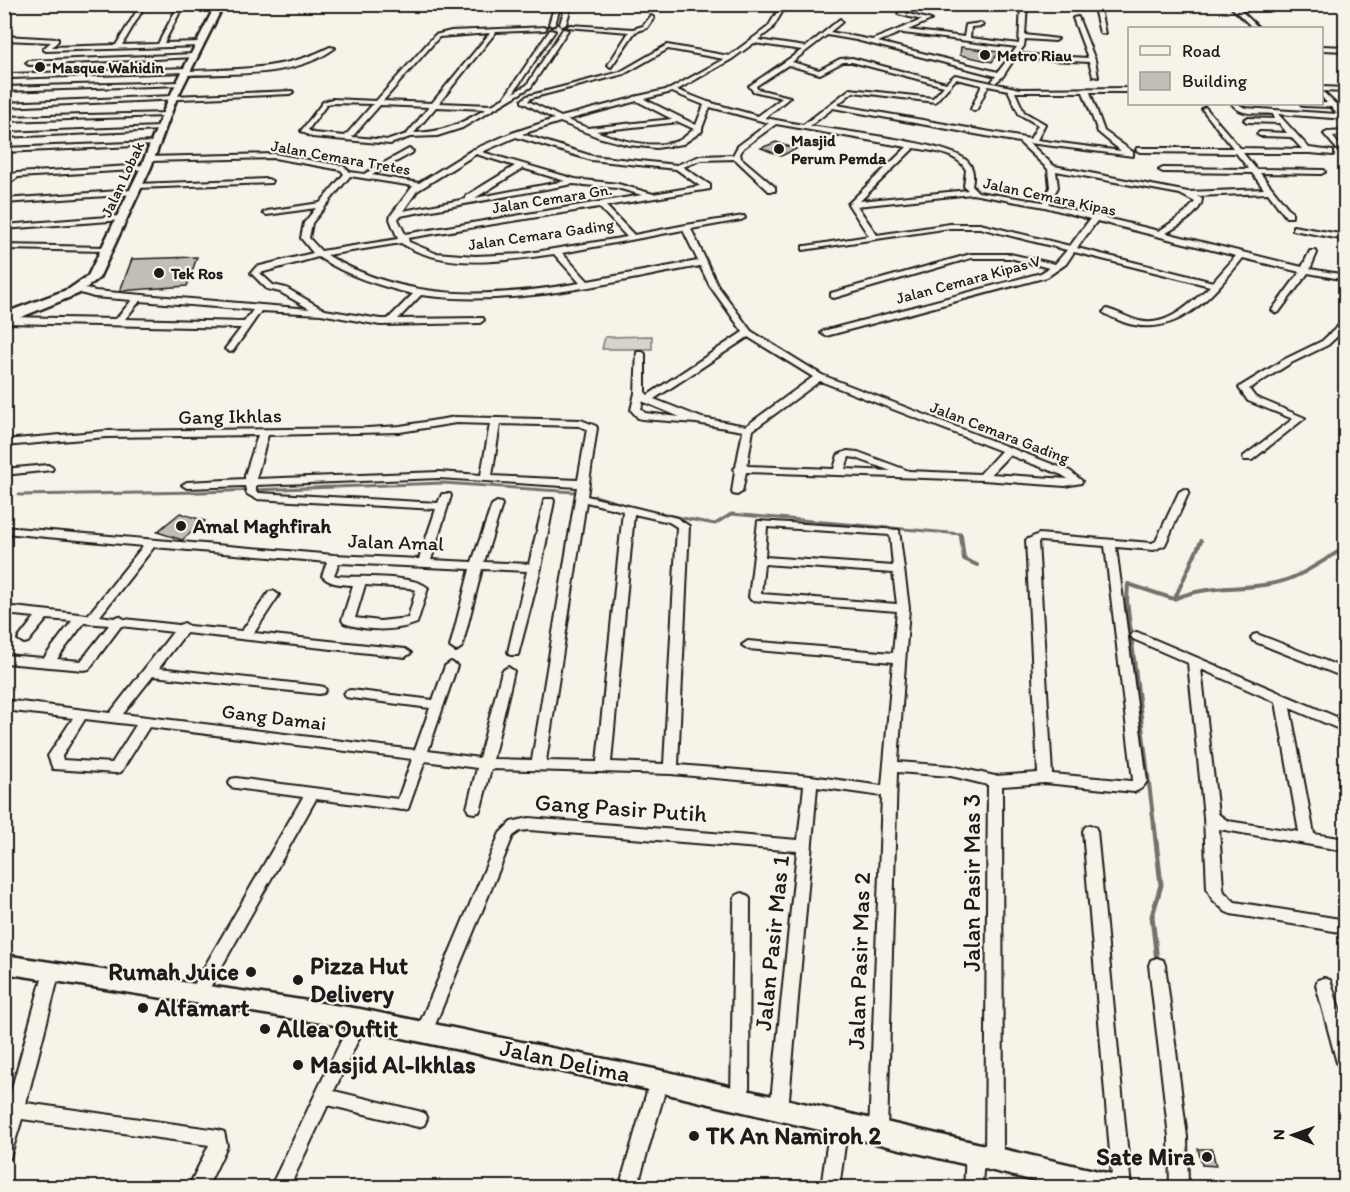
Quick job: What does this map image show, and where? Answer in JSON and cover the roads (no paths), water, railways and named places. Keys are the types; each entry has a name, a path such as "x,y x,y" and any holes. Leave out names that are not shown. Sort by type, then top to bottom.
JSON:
{"main road":[{"name":"Jalan Lobak","path":"5,320 28,306 77,289 93,278 148,163 172,99 220,4"},
{"name":"Jalan Delima","path":"4,964 360,1018 659,1081 985,1156 1069,1181 1121,1188"}],"street":[{"path":"118,47 144,4"},
{"path":"160,45 182,4"},
{"path":"506,98 549,27 558,4"},
{"path":"492,107 328,102 304,131 312,135 390,142 409,135 431,135 448,131 492,107 506,98 531,85 566,27 568,4"},
{"path":"403,239 395,227 395,214 408,194 420,185 475,152 514,134 558,119 672,90 730,58 778,18 785,4"},
{"path":"873,42 928,19 901,14 913,4"},
{"path":"974,109 989,84 1001,75 1021,46 1024,4"},
{"path":"1096,4 1103,33"},
{"path":"1230,4 1255,27"},
{"path":"1342,4 1346,8"},
{"path":"347,138 437,36 445,33 549,27 633,31 645,27 651,18"},
{"path":"1076,18 1096,76"},
{"path":"786,97 758,91 752,86 807,49 840,21"},
{"path":"967,39 968,26 981,25"},
{"path":"409,135 495,30"},
{"path":"611,64 633,31"},
{"path":"903,31 967,39 977,44 1021,46"},
{"path":"825,33 873,42 1001,75"},
{"path":"1023,37 1054,39"},
{"path":"4,38 55,39 46,49 4,81"},
{"path":"752,41 807,49"},
{"path":"46,49 200,44"},
{"path":"707,106 700,130 680,142 653,145 615,140 585,130 524,101 530,97 622,73 667,47 730,58"},
{"path":"11,76 187,71 295,65 315,59 332,48"},
{"path":"1323,48 1346,49"},
{"path":"28,63 194,56"},
{"path":"1015,56 1092,60"},
{"path":"786,62 820,72 842,60 852,60 947,85"},
{"path":"805,127 854,90 935,100 955,77 1011,90 1128,90"},
{"path":"4,89 181,84"},
{"path":"1323,89 1346,90"},
{"name":"Jalan Cemara Kipas","path":"672,90 707,106 776,122 951,154 966,162 971,170 968,186 972,192 1045,206 1305,271 1346,278"},
{"path":"1011,90 1021,113 1035,118 1042,127 1033,141"},
{"path":"760,118 795,91"},
{"path":"831,106 1020,140 1130,154 1100,130 1086,91"},
{"path":"4,105 290,92"},
{"path":"1323,95 1345,117"},
{"path":"636,98 700,130"},
{"path":"24,149 58,103"},
{"path":"1236,105 1242,110 1345,117"},
{"path":"1323,105 1331,105"},
{"path":"1205,109 1289,215"},
{"path":"4,119 166,114"},
{"path":"1247,120 1277,118 1308,151"},
{"path":"585,130 679,120"},
{"path":"736,156 740,147 776,122"},
{"path":"4,135 160,129"},
{"path":"1344,155 1327,134 1346,133"},
{"path":"514,134 591,158 678,167 700,158 736,156 772,189"},
{"path":"1260,134 1293,135"},
{"path":"1020,140 1052,168 1189,194 1272,193"},
{"path":"4,150 155,144"},
{"path":"852,204 912,146"},
{"path":"1140,150 1330,153"},
{"path":"364,177 409,151"},
{"path":"475,152 519,167 574,181 618,186 657,197"},
{"name":"Jalan Cemara Tretes","path":"8,177 148,163 274,156 339,167 346,169 348,174 420,185"},
{"path":"463,202 519,167"},
{"name":"Jalan Cemara Gn.","path":"322,312 283,290 270,287 255,273 259,269 319,254 708,188 678,167"},
{"path":"1045,206 1054,187 1052,168"},
{"path":"1163,170 1320,172"},
{"path":"348,174 321,205 305,231 309,244 319,254 374,284 418,294 493,296 703,263"},
{"path":"4,185 8,177"},
{"path":"4,201 135,189 268,181"},
{"path":"395,214 574,181"},
{"path":"852,204 972,192"},
{"path":"1189,194 1198,199 1226,194"},
{"path":"1160,234 1193,210 1199,202 1198,199"},
{"path":"852,204 874,237"},
{"path":"267,213 321,205"},
{"path":"602,206 631,237"},
{"path":"4,227 120,218"},
{"path":"686,227 741,218"},
{"name":"Jalan Cemara Kipas V","path":"826,333 1036,278 1057,267 1095,218"},
{"path":"806,248 950,226 980,226 1217,285"},
{"name":"Jalan Cemara Gading","path":"403,239 423,252 454,259 493,259 556,251 686,227 718,292 748,333 819,377 1008,450 1077,481 1070,483 983,477"},
{"path":"1296,228 1346,238"},
{"path":"4,247 105,249"},
{"path":"556,251 585,283"},
{"path":"1276,310 1305,271 1313,253"},
{"path":"1107,312 1155,325 1191,308 1217,285 1241,255"},
{"path":"834,295 971,256 1018,257 1057,267"},
{"path":"77,289 94,294 322,312 390,322 480,320"},
{"path":"390,322 418,294"},
{"path":"118,322 138,298"},
{"path":"230,349 259,308"},
{"path":"5,320 246,325"},
{"path":"1248,458 1300,418 1251,399 1244,388 1288,361 1325,343 1344,328"},
{"path":"748,333 644,396 636,410 642,416 700,421 748,429"},
{"path":"640,354 644,396"},
{"path":"736,492 748,429 819,377"},
{"path":"644,396 700,421"},
{"name":"Gang Ikhlas","path":"4,443 106,434 400,429 456,420 581,423 592,428 583,491"},
{"path":"486,479 496,420"},
{"path":"250,486 264,433"},
{"path":"739,469 983,477 1008,450"},
{"path":"839,473 842,457 852,454 912,476"},
{"path":"4,472 48,468"},
{"path":"187,485 250,486 439,475 583,491 628,510 680,522 683,526 671,769"},
{"path":"250,486 262,496 444,501 424,563"},
{"path":"538,765 583,491"},
{"path":"1045,778 1031,541 1039,537 1147,547 1161,543 1184,492"},
{"path":"514,652 549,501"},
{"path":"456,647 477,564 497,505"},
{"path":"604,765 628,510"},
{"name":"Jalan Pasir Mas 2","path":"759,560 762,523 896,532 903,608 892,768 888,792 878,1132"},
{"name":"Jalan Amal","path":"4,530 334,559 535,568"},
{"path":"47,663 152,542"},
{"name":"Jalan Pasir Mas 3","path":"973,1188 985,1156 994,781 1045,778 1134,787 1140,781 1110,543"},
{"path":"334,559 329,578 410,584 422,588 413,620 402,624 355,623 348,620 360,582"},
{"path":"899,570 759,560 755,597 903,608"},
{"path":"246,635 273,595"},
{"path":"4,610 119,620 405,652"},
{"path":"24,639 45,614"},
{"path":"4,659 84,666 119,620"},
{"path":"114,717 184,627"},
{"path":"1137,636 1346,727"},
{"path":"1257,638 1346,674"},
{"path":"748,645 899,658"},
{"path":"1194,662 1211,817 1215,888 1223,903 1231,908 1346,927"},
{"path":"236,783 310,795 402,805 422,755 451,666"},
{"path":"150,671 319,690"},
{"path":"474,808 508,671"},
{"path":"351,694 438,705"},
{"path":"1282,699 1308,839"},
{"name":"Gang Damai","path":"4,705 484,764 604,765 671,769 811,781 888,792"},
{"path":"82,714 55,756 58,765 116,768 145,722"},
{"path":"892,768 951,771 994,781"},
{"name":"Jalan Pasir Mas 1","path":"779,1110 811,781"},
{"path":"197,994 310,795"},
{"path":"1211,817 1225,826 1346,845"},
{"name":"Gang Pasir Putih","path":"424,1032 507,833 516,826 529,824 806,846"},
{"path":"1090,831 1121,1188"},
{"path":"740,1100 742,899"},
{"path":"1157,965 1178,1137 1179,1188"},
{"path":"4,1152 52,971"},
{"path":"1324,985 1346,1063"},
{"path":"279,1188 360,1018"},
{"path":"628,1188 659,1081"},
{"path":"323,1096 418,1119"},
{"path":"16,1110 216,1137 219,1141 218,1146 197,1188"},
{"path":"830,1188 839,1124"}],"waterway":[{"path":"19,495 202,492 443,483 574,492"},
{"path":"595,496 645,511"},
{"path":"661,514 715,524 731,514 961,534 961,536"},
{"path":"961,536 964,559 977,565"},
{"path":"1175,598 1201,541"},
{"path":"1154,825 1127,601 1128,584 1174,599 1199,591 1275,583 1312,568 1346,547"},
{"path":"1154,824 1161,885 1152,916 1157,961"}],"place":[{"name":"Metro Riau","path":"985,55"},
{"name":"Masque Wahidin","path":"40,67"},
{"name":"Masjid Perum Pemda","path":"779,149"},
{"name":"Tek Ros","path":"159,273"},
{"name":"Amal Maghfirah","path":"181,526"},
{"name":"Rumah Juice","path":"251,972"},
{"name":"Pizza Hut Delivery","path":"298,980"},
{"name":"Alfamart","path":"143,1008"},
{"name":"Allea Ouftit","path":"265,1029"},
{"name":"Masjid Al-Ikhlas","path":"298,1065"},
{"name":"TK An Namiroh 2","path":"694,1136"},
{"name":"Sate Mira","path":"1207,1157"}]}
